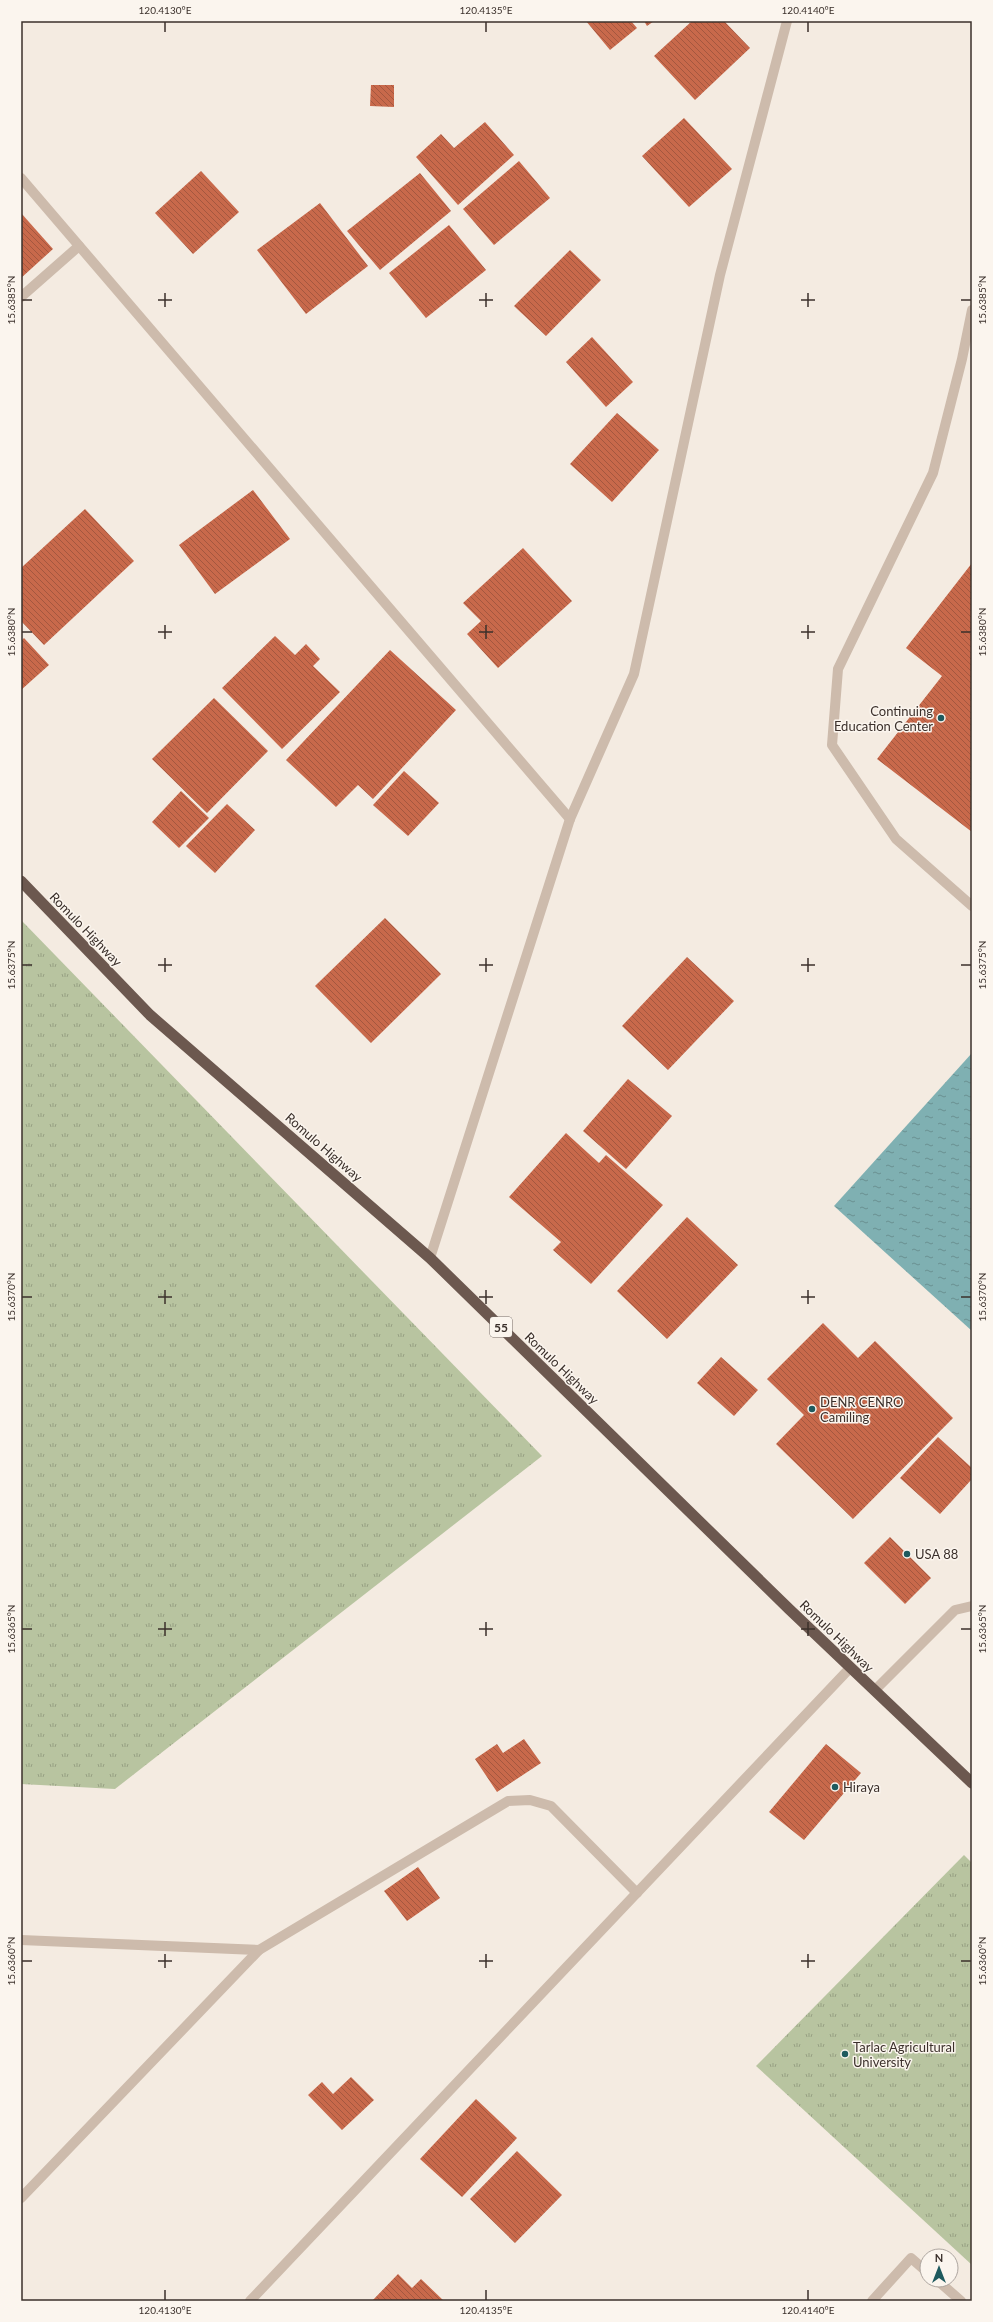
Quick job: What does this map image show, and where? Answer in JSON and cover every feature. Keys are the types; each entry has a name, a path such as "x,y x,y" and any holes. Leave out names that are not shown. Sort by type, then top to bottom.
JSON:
{"highway":[{"name":"Romulo Highway","path":"21,881 150,1015 430,1258 850,1668 972,1783"}],"street":[{"path":"430,1258 570,819 634,674 720,275 787,21"},
{"path":"21,178 570,819"},
{"path":"21,297 79,246"},
{"path":"972,310 962,359 933,473 838,669 832,745 896,839 972,906"},
{"path":"875,1690 955,1610 972,1606"},
{"path":"250,2301 850,1668"},
{"path":"21,2198 259,1950 508,1801 530,1800 551,1806 637,1893"},
{"path":"21,1940 259,1950"},
{"path":"872,2301 911,2258 919,2265"},
{"path":"946,2288 961,2301"}],"green space":[{"path":"21,920 542,1456 115,1789 21,1784"},
{"path":"964,1855 972,1863 972,2265 959,2253 959,2248 954,2248 756,2066"}],"water":[{"path":"972,1053 972,1331 834,1206"}],"building":[{"path":"586,21 631,21 637,28 610,50"},
{"path":"644,21 654,21 647,26"},
{"path":"692,21 724,21 750,48 695,100 654,56"},
{"path":"371,85 394,85 394,107 370,106"},
{"path":"684,118 732,169 689,207 642,156"},
{"path":"485,122 514,155 458,205 416,157 441,134 454,148"},
{"path":"519,161 550,198 494,245 463,209"},
{"path":"201,171 239,212 193,254 155,213"},
{"path":"420,173 451,211 380,270 347,231"},
{"path":"320,203 368,266 306,314 257,250"},
{"path":"21,213 53,249 21,278"},
{"path":"449,225 486,270 426,318 389,273"},
{"path":"570,250 601,280 546,336 514,306"},
{"path":"592,337 633,382 606,407 566,362"},
{"path":"617,413 659,450 612,502 570,464"},
{"path":"253,490 290,539 215,594 179,545"},
{"path":"85,509 134,561 44,645 21,621 21,568"},
{"path":"523,548 572,601 498,668 467,634 481,621 463,603"},
{"name":"Continuing Education Center","path":"972,563 972,832 877,759 942,676 906,648"},
{"path":"275,636 295,655 306,644 320,659 313,666 340,692 282,749 222,688"},
{"path":"24,638 49,665 21,690 21,641"},
{"path":"390,650 456,710 373,799 358,785 336,807 286,760"},
{"path":"214,698 268,751 207,813 152,759"},
{"path":"404,771 439,803 408,836 373,805"},
{"path":"181,791 209,818 179,848 152,822"},
{"path":"227,804 255,830 215,873 186,846"},
{"path":"385,918 441,974 371,1043 315,986"},
{"path":"687,957 734,1001 668,1070 622,1026"},
{"path":"628,1079 672,1116 626,1169 583,1131"},
{"path":"566,1133 599,1163 606,1155 663,1205 591,1284 553,1250 561,1242 509,1197"},
{"path":"687,1217 738,1265 667,1339 617,1291"},
{"path":"823,1323 858,1358 875,1341 953,1418 853,1519 776,1444 804,1415 767,1379"},
{"path":"721,1357 758,1390 734,1416 697,1383"},
{"path":"938,1437 972,1468 972,1479 940,1514 900,1478"},
{"path":"890,1537 931,1578 905,1604 864,1563"},
{"path":"524,1739 541,1763 497,1792 475,1759 497,1744 503,1753"},
{"path":"826,1744 861,1773 804,1840 769,1812"},
{"path":"418,1867 440,1898 407,1921 384,1891"},
{"path":"351,2077 374,2100 342,2130 308,2095 322,2082 333,2094"},
{"path":"476,2099 517,2138 462,2197 420,2159"},
{"path":"517,2151 562,2195 515,2243 470,2199"},
{"path":"398,2274 412,2288 421,2279 444,2301 372,2301"}],"place":[{"name":"Continuing Education Center","path":"941,718"},
{"name":"DENR CENRO Camiling","path":"812,1409"},
{"name":"USA 88","path":"907,1554"},
{"name":"Hiraya","path":"835,1787"},
{"name":"Tarlac Agricultural University","path":"845,2054"}]}
